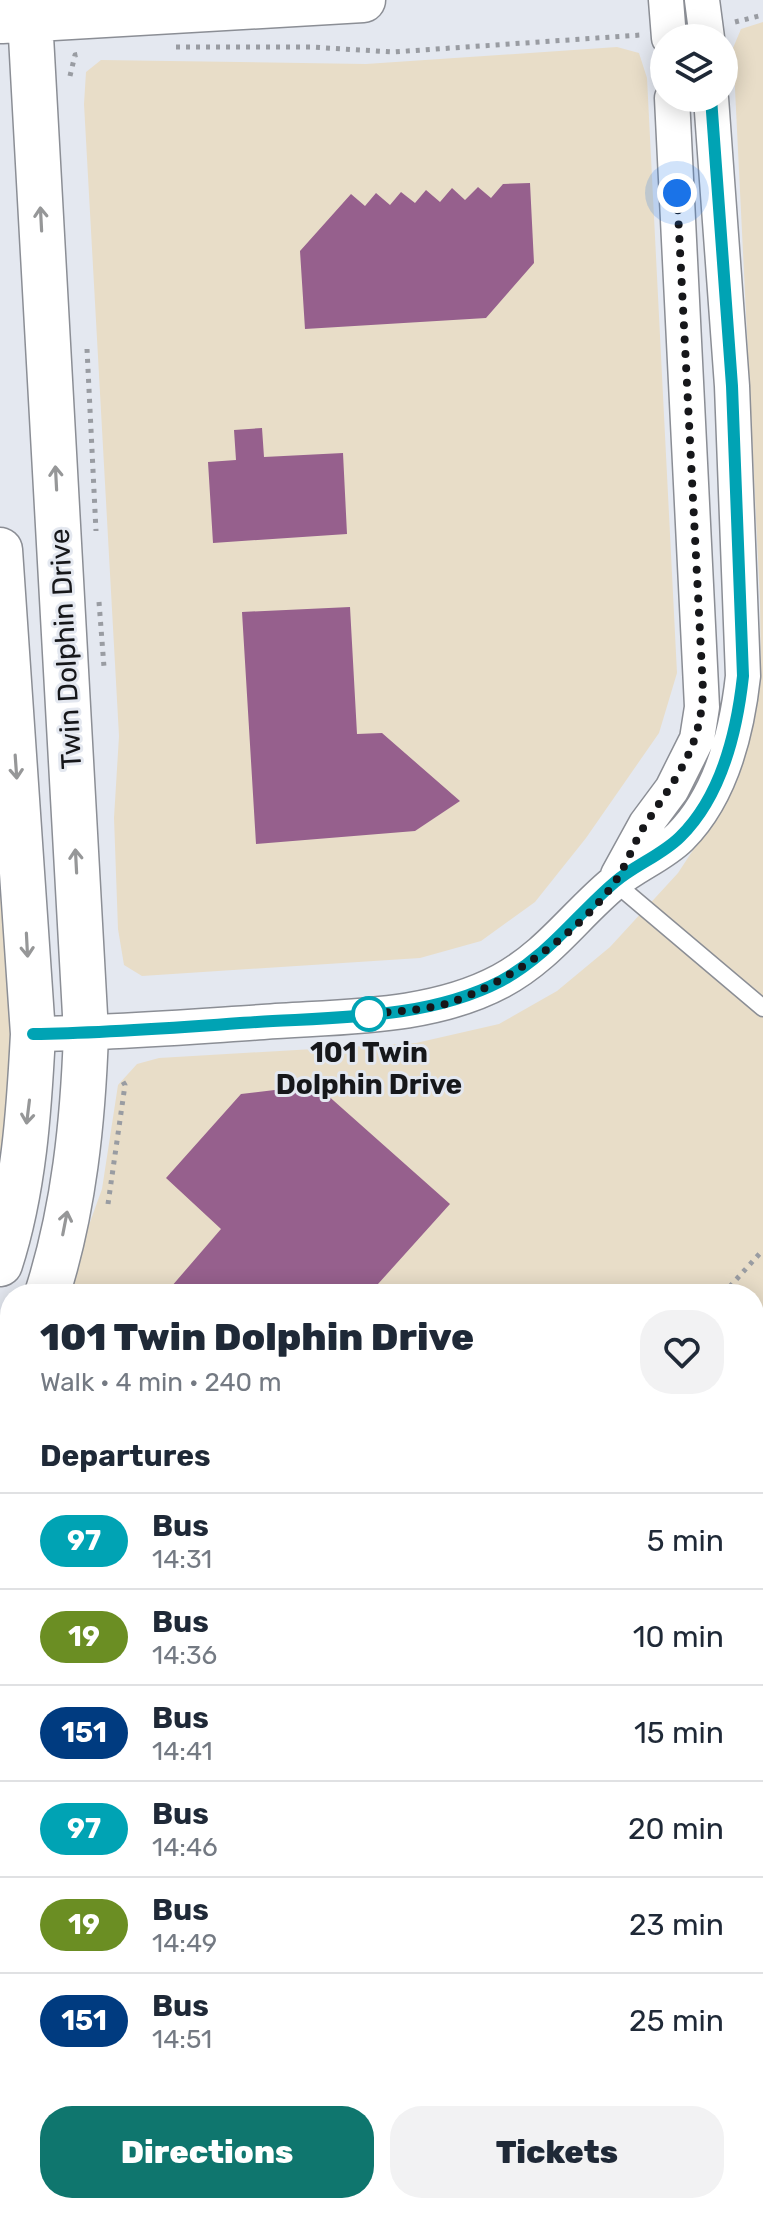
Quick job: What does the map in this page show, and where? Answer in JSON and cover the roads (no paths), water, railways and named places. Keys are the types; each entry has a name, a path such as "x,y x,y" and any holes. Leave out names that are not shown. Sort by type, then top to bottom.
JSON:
{"main road":[{"path":"20,14 363,0"},
{"name":"Twin Dolphin Drive","path":"20,14 86,1033 83,1106 74,1178 50,1284"},
{"name":"Twin Dolphin Drive","path":"0,550 33,1034 30,1101 21,1169 0,1264"}],"street":[{"path":"659,24 666,0"},
{"path":"702,0 712,24"},
{"path":"614,882 646,824 672,789 697,739 702,707 673,112"},
{"path":"33,1034 364,1015 447,1003 502,980 563,937 614,882 680,837 723,768 739,710 743,676 732,386 712,112"}],"lane":[{"path":"614,882 763,1008"}],"place":[{"name":"101 Twin Dolphin Drive","path":"369,1014"}]}
